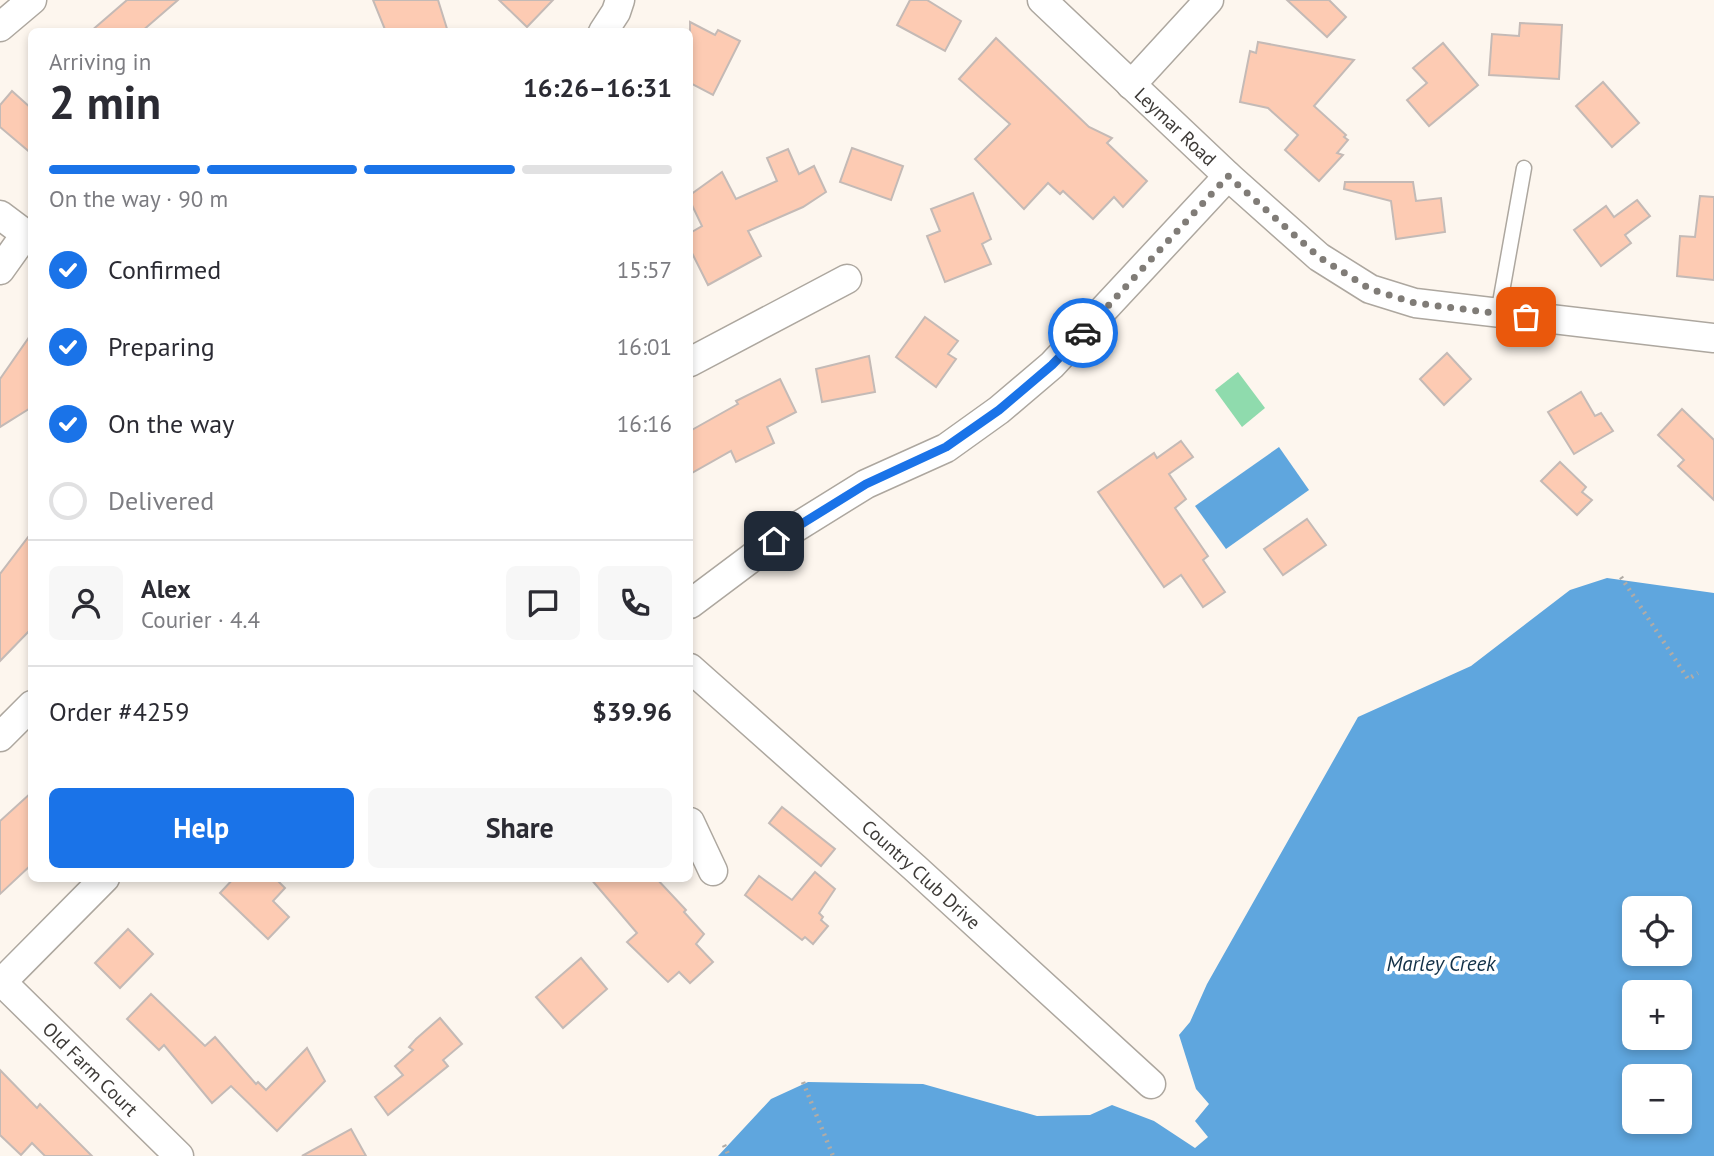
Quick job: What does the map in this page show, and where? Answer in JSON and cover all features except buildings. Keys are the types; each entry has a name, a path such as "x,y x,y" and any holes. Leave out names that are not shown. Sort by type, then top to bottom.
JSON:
{"street":[{"path":"0,27 32,0"},
{"path":"606,28 617,12 620,0"},
{"name":"Leymar Road","path":"1042,0 1228,176 1319,257 1370,289 1415,303 1714,338"},
{"path":"1131,85 1209,0"},
{"path":"693,602 774,541 866,484 946,447 1014,407 1052,365 1183,236 1228,176"},
{"path":"0,215 28,237 0,270"},
{"path":"693,360 847,279"},
{"name":"Country Club Drive","path":"693,671 915,868 1151,1084"},
{"path":"0,737 28,709"},
{"path":"693,828 713,871"},
{"path":"1,983 102,882"},
{"name":"Old Farm Court","path":"1,983 179,1156"}],"lane":[{"path":"1498,313 1524,167"}],"path":[{"path":"1621,577 1688,679 1698,673"},
{"path":"803,1082 833,1156"},
{"path":"724,1145 730,1156"}],"green space":[{"path":"1238,372 1265,408 1242,427 1215,390"}],"water":[{"path":"1279,447 1309,490 1226,549 1195,506"},
{"name":"Marley Creek","path":"1607,578 1714,593 1714,1156 718,1156 771,1099 808,1082 923,1084 1037,1116 1090,1115 1112,1105 1154,1121 1195,1148 1208,1137 1195,1121 1209,1104 1196,1089 1179,1035 1190,1022 1207,984 1358,717 1471,666 1570,590"}],"way so far":[{"path":"1083,333 1228,176 1319,257 1370,289 1415,303 1526,317"}],"route":[{"path":"774,541 866,484 946,447 999,410 1052,365 1083,333"}]}
